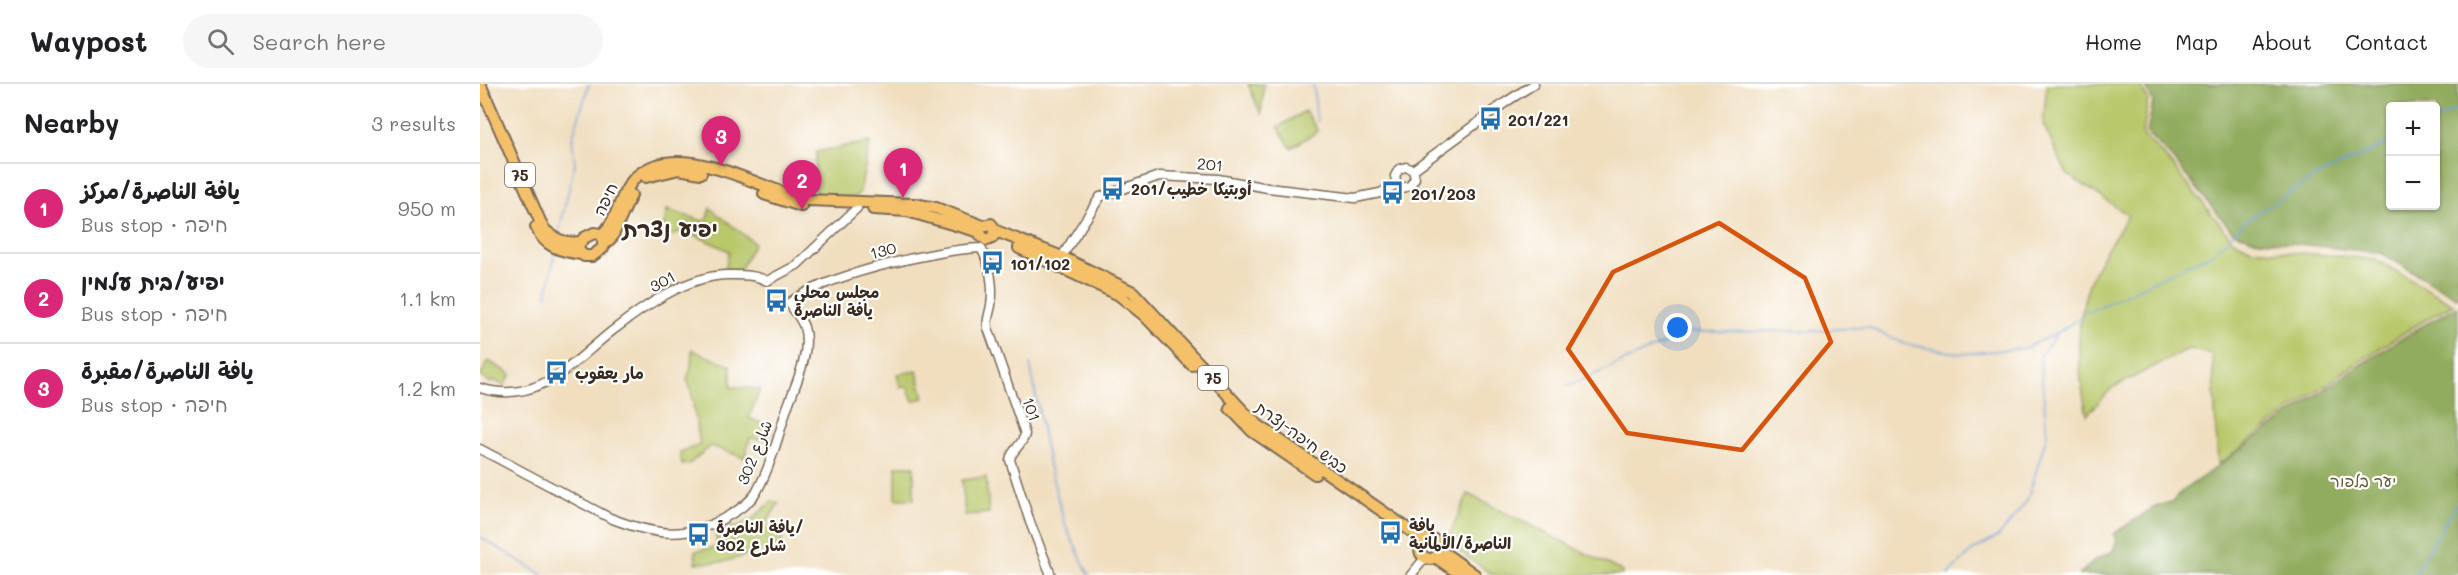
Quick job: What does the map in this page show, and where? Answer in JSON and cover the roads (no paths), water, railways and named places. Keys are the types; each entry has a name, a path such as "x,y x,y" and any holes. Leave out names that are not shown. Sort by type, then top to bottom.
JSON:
{"highway":[{"name":"75","path":"480,84 543,228 556,239 580,248"},
{"path":"480,97 538,232 553,248 580,248 591,235 602,240 599,252 592,256 586,257 580,248"},
{"name":"חיפה","path":"602,240 627,187 635,178 645,170 678,161 719,170 794,198 815,201 914,204 936,208 986,235"},
{"name":"חיפה","path":"602,240 612,237 633,189 648,176 665,171 691,170 794,205 907,212 986,235"},
{"name":"כביש חיפה-נצרת","path":"986,235 1059,261 1119,295 1130,303 1191,364 1252,431 1422,543"},
{"name":"75","path":"1422,543 1435,540 1433,555"},
{"path":"1422,543 1420,553 1433,555"},
{"name":"75","path":"1433,555 1461,575"},
{"name":"75","path":"1433,555 1475,575"}],"street":[{"path":"1413,170 1497,108 1534,84"},
{"path":"1406,167 1413,170 1415,178 1410,186 1402,188 1397,184 1395,176 1399,169 1406,167"},
{"name":"201","path":"1059,261 1100,197 1159,176 1218,179 1268,188 1355,198 1380,193 1397,184"},
{"name":"301","path":"480,388 503,393 526,390 548,381 644,309 680,287 702,278 738,274 767,281 804,259 857,208"},
{"name":"130","path":"789,303 804,294 880,266 953,250 986,235"},
{"name":"101","path":"986,235 992,291 991,306 986,321 1024,434 1024,438 1010,455 1010,460 1030,522 1051,575"},
{"name":"شارع 302","path":"480,449 610,518 632,527 674,534 697,532 720,521 749,501 756,492 771,455 801,366 805,334 800,320 789,303"},
{"path":"1412,575 1433,555"}],"waterway":[{"path":"558,236 575,163 572,139 589,84"},
{"path":"1313,84 1317,122"},
{"path":"2440,118 2458,108"},
{"path":"1568,386 1690,332 1812,331 1868,327 1905,344 1962,354 2025,348 2057,333 2088,312 2213,253 2248,219 2313,178 2386,144"},
{"path":"547,295 555,252"},
{"path":"1948,575 1972,551 1999,536 2027,501 2047,435 2040,356 2057,334"},
{"path":"1030,364 1049,465 1065,525 1089,575"},
{"path":"2414,575 2458,501"},
{"path":"480,537 543,575"}],"place":[{"name":"201/221","path":"1490,119"},
{"name":"يافة الناصرة/مقبرة","path":"721,166"},
{"name":"أوبتيكا خطيب/201","path":"1113,188"},
{"name":"201/203","path":"1393,193"},
{"name":"يافة الناصرة/مركز","path":"903,198"},
{"name":"יפיע/בית עלמין","path":"802,210"},
{"name":"101/102","path":"992,263"},
{"name":"مجلس محلي يافة الناصرة","path":"776,300"},
{"name":"مار يعقوب","path":"557,372"},
{"name":"يافة الناصرة/الألمانية","path":"1391,533"},
{"name":"يافة الناصرة/ شارع 302","path":"698,535"}],"district":[{"name":"יפיע נצרת","path":"670,228"}],"park label":[{"name":"יער בלפור","path":"2363,480"}]}
